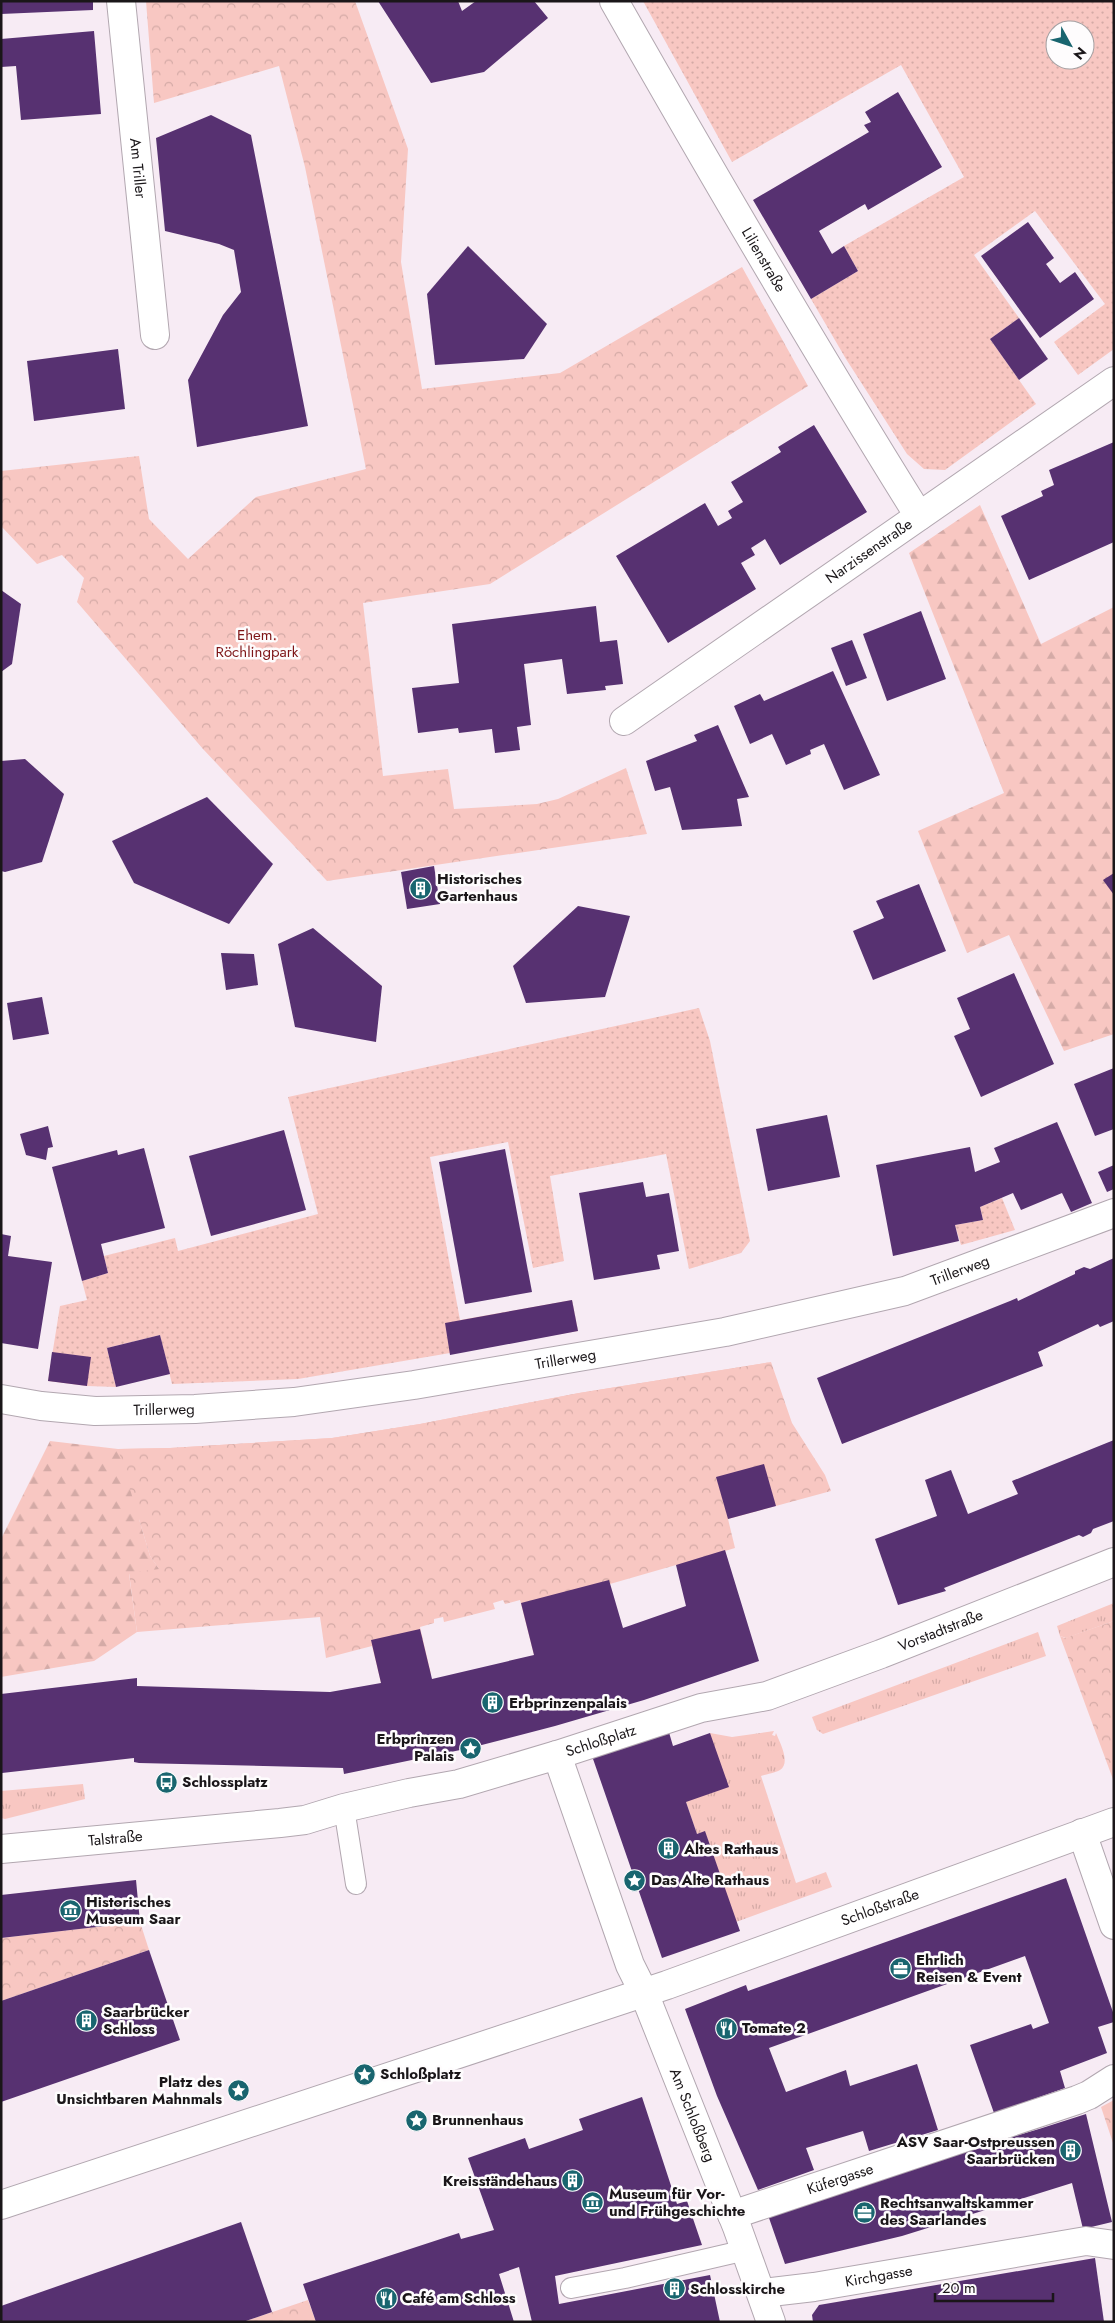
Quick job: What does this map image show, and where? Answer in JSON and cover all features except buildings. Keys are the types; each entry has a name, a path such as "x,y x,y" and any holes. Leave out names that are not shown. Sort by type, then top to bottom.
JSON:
{"street":[{"name":"Am Triller","path":"121,1 155,335"},
{"name":"Lilienstraße","path":"614,1 799,322 919,516"},
{"name":"Narzissenstraße","path":"624,721 1114,381"},
{"name":"Trillerweg","path":"1,1399 41,1406 95,1411 195,1409 294,1402 414,1385 725,1332 905,1291 1114,1213"},
{"name":"Vorstadtstraße","path":"766,1696 881,1654 1114,1562"},
{"name":"Schloßplatz","path":"230,1828 305,1820 344,1808 459,1784 561,1766 701,1708 766,1696"},
{"name":"Schloßplatz","path":"561,1766 630,1965 644,1993"},
{"name":"Schloßstraße","path":"644,1993 1101,1826"},
{"path":"1101,1826 1114,1925"},
{"name":"Talstraße","path":"1,1849 230,1828"},
{"path":"1,2205 644,1993"},
{"name":"Am Schloßberg","path":"644,1993 746,2250 771,2322"},
{"name":"Küfergasse","path":"732,2215 1089,2096 1114,2079"},
{"name":"Kirchgasse","path":"762,2293 814,2287 1086,2241 1114,2245"}],"lane":[{"path":"344,1808 356,1884"},
{"path":"571,2288 746,2250"}],"green space":[{"name":"Ehem. Röchlingpark","path":"146,1 355,1 408,149 401,262 422,389 560,373 742,267 808,386 490,584 363,603 383,776 448,769 454,809 537,804 558,799 626,768 647,834 327,881 203,749 77,602 84,578 62,555 37,564 1,526 1,471 139,456 149,519 188,559 256,497 366,469 305,167 279,66 154,103"},
{"path":"643,1 1114,1 1114,349 1078,375 1054,342 1105,304 1035,211 974,255 1019,318 990,339 1036,404 945,470 924,469 907,454 846,359 811,299 858,271 844,246 964,177 901,65 732,162"},
{"path":"980,505 1041,644 1114,607 1114,1034 1064,1051 1009,935 967,953 918,831 1004,793 909,553"},
{"path":"699,1008 710,1041 750,1241 741,1253 689,1269 666,1154 550,1176 564,1261 533,1268 508,1142 430,1157 460,1320 572,1300 578,1331 298,1379 172,1384 160,1335 107,1348 116,1387 87,1386 48,1381 60,1306 87,1300 82,1281 108,1273 104,1256 175,1238 178,1251 318,1214 288,1097"},
{"path":"1002,1198 1015,1230 961,1245 955,1225 983,1220 980,1207"},
{"path":"771,1362 139,1519 150,1556 160,1570 129,1574 137,1632 94,1661 1,1677 1,1539 50,1441 118,1449 170,1448 332,1438 420,1424 579,1393"},
{"path":"771,1362 792,1423 825,1475 831,1491 728,1519 735,1548 725,1551 736,1589 676,1565 610,1584 534,1655 520,1600 505,1604 503,1600 493,1603 495,1609 444,1622 443,1617 434,1619 434,1623 420,1627 431,1674 381,1683 372,1646 326,1658 320,1617 137,1632 129,1573 159,1569 150,1556 118,1449 170,1448 332,1438 420,1424 579,1393"},
{"path":"1114,1603 1114,1621 1066,1638 1060,1636 1057,1626"},
{"path":"1114,1621 1114,1782 1060,1636 1065,1638"},
{"path":"1038,1632 1046,1656 823,1734 817,1730 812,1717"},
{"path":"774,1731 772,1735 775,1736 776,1733 784,1753 785,1763 780,1770 761,1776 796,1883 826,1872 832,1887 736,1922 705,1832 697,1834 686,1802 710,1733 732,1737"},
{"path":"83,1784 85,1799 5,1819 1,1818 1,1791"},
{"path":"140,1922 149,1950 1,2001 1,1938"},
{"path":"1114,2100 1114,2146 1101,2107"},
{"path":"308,2300 316,2322 243,2322"}],"place":[{"name":"Historisches Gartenhaus","path":"421,888"},
{"name":"Erbprinzenpalais","path":"493,1703"},
{"name":"Erbprinzen Palais","path":"470,1748"},
{"name":"Schlossplatz","path":"166,1782"},
{"name":"Altes Rathaus","path":"668,1849"},
{"name":"Das Alte Rathaus","path":"635,1880"},
{"name":"Historisches Museum Saar","path":"70,1911"},
{"name":"Ehrlich Reisen & Event","path":"900,1969"},
{"name":"Saarbrücker Schloss","path":"87,2021"},
{"name":"Tomate 2","path":"726,2028"},
{"name":"Schloßplatz","path":"364,2074"},
{"name":"Platz des Unsichtbaren Mahnmals","path":"238,2091"},
{"name":"Brunnenhaus","path":"416,2120"},
{"name":"ASV Saar-Ostpreussen Saarbrücken","path":"1071,2151"},
{"name":"Kreisständehaus","path":"573,2181"},
{"name":"Museum für Vor- und Frühgeschichte","path":"593,2203"},
{"name":"Rechtsanwaltskammer des Saarlandes","path":"864,2212"},
{"name":"Schlosskirche","path":"674,2289"},
{"name":"Café am Schloss","path":"386,2298"}]}
